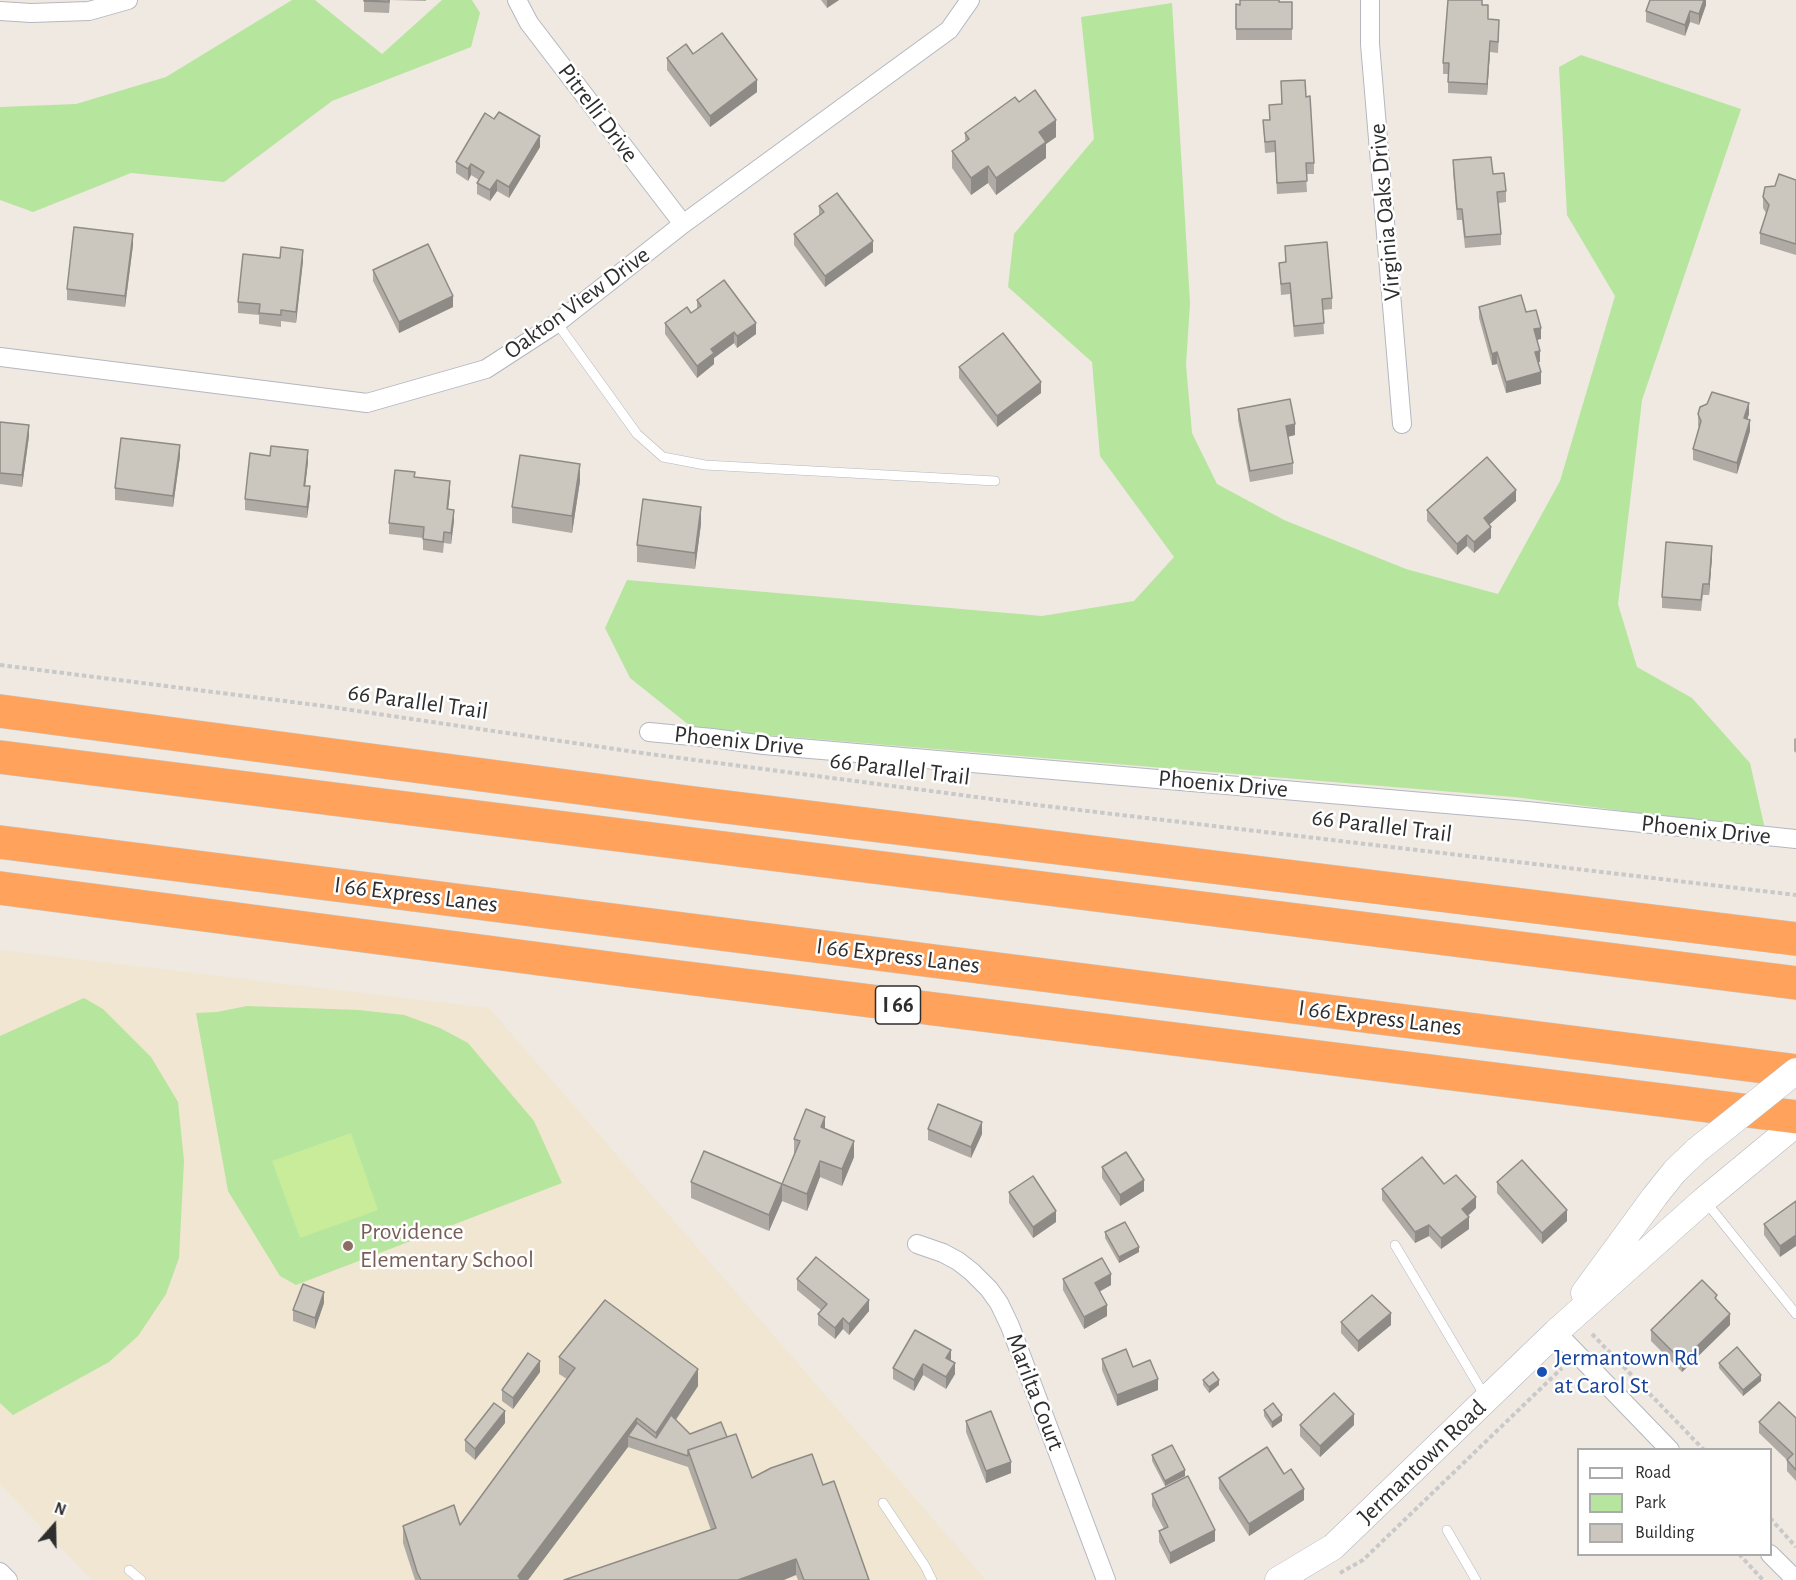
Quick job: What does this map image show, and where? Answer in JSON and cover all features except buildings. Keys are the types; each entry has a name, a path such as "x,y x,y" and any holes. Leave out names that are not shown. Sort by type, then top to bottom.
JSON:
{"highway":[{"path":"0,711 682,802 1796,939"},
{"path":"0,757 1796,983"},
{"name":"I 66 Express Lanes","path":"0,842 1796,1071"},
{"name":"I 66","path":"0,888 670,976 1796,1116"}],"main road":[{"name":"Jermantown Road","path":"1556,1332 1675,1171 1697,1150 1796,1071"},
{"name":"Jermantown Road","path":"1278,1580 1333,1547 1556,1332 1704,1200 1796,1124"}],"street":[{"path":"0,11 31,13 88,11 128,0"},
{"name":"Pitrelli Drive","path":"517,0 529,23 683,224"},
{"name":"Oakton View Drive","path":"0,357 367,403 486,369 557,323 683,224 949,30 970,0"},
{"name":"Virginia Oaks Drive","path":"1370,0 1370,44 1402,424"},
{"name":"Phoenix Drive","path":"649,732 764,745 1527,811 1796,839"},
{"name":"Marilta Court","path":"916,1244 944,1253 958,1261 989,1289 999,1303 1010,1326 1106,1580"},
{"path":"1556,1332 1669,1448"},
{"path":"1772,1556 1796,1580"},
{"path":"0,1572 8,1580"}],"lane":[{"path":"557,323 637,434 663,457 705,465 994,481"},
{"path":"1704,1200 1796,1314"},
{"path":"1395,1245 1487,1400"},
{"path":"883,1503 932,1580"},
{"path":"1447,1530 1476,1580"},
{"path":"129,1570 141,1580"}],"path":[{"name":"66 Parallel Trail","path":"0,665 324,706 642,753 1037,805 1796,895"},
{"path":"1592,1334 1703,1448"},
{"path":"1336,1575 1364,1560 1562,1367"},
{"path":"1772,1520 1796,1547"},
{"path":"1741,1556 1763,1580"}],"shaded area":[{"name":"Providence Elementary School","path":"0,950 489,1008 986,1580 92,1580 0,1484"}],"green space":[{"path":"292,0 315,0 382,54 442,0 472,0 480,13 471,47 332,101 224,182 131,173 33,212 0,200 0,107 76,104 166,77"},
{"path":"1172,3 1190,303 1186,365 1192,433 1217,484 1284,520 1406,569 1498,594 1560,481 1615,296 1567,215 1559,67 1581,55 1741,109 1642,400 1618,604 1637,667 1692,698 1750,763 1765,829 1514,797 694,729 630,678 605,628 627,580 1042,616 1134,601 1174,557 1100,456 1092,362 1008,287 1014,234 1094,139 1081,17"},
{"path":"84,998 103,1009 151,1057 178,1102 184,1161 179,1258 166,1294 138,1336 109,1362 13,1415 0,1403 0,1036"},
{"path":"247,1006 359,1010 404,1015 440,1028 468,1043 534,1121 562,1183 296,1285 280,1276 228,1191 196,1013 217,1012"},
{"path":"351,1133 378,1210 300,1238 272,1161"}],"place":[{"name":"Providence Elementary School","path":"348,1246"},
{"name":"Jermantown Rd at Carol St","path":"1542,1372"}]}
